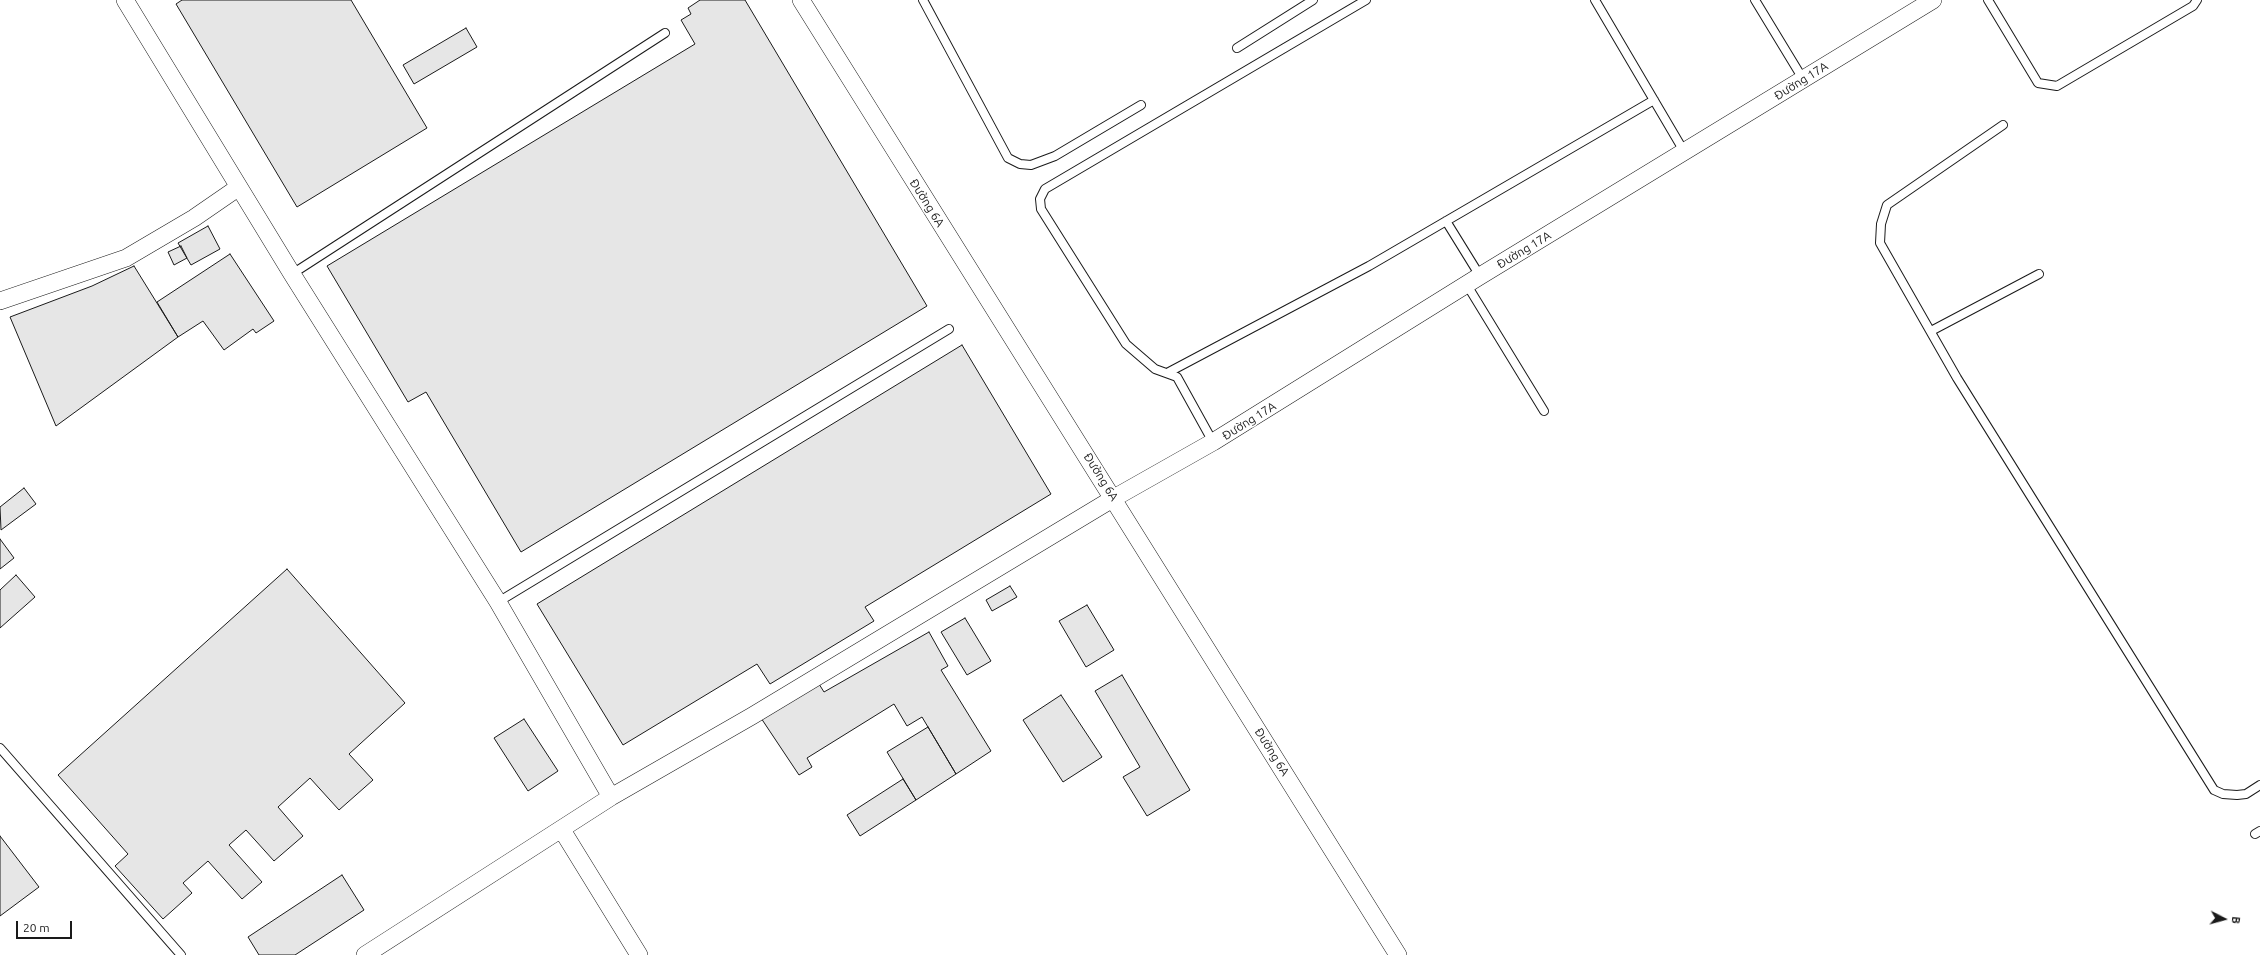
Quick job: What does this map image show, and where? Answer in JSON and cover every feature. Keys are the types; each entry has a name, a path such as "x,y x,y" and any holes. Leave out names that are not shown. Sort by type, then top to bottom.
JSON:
{"street":[{"name":"Đường 6A","path":"801,0 904,168 1114,498 1398,955"},
{"name":"Đường 17A","path":"365,955 562,830 611,797 752,716 1114,498 1213,442 1474,280 1685,153 1933,0"},
{"path":"128,1 292,274 498,602 611,797"},
{"path":"0,301 126,258 194,218 239,187"},
{"path":"562,830 639,955"}],"lane":[{"path":"923,0 1008,158 1020,164 1031,165 1055,156 1141,105"},
{"path":"1237,48 1313,0"},
{"path":"1213,442 1177,377 1168,372 1155,369 1126,344 1041,209 1040,199 1045,189 1366,0"},
{"path":"1595,0 1685,153"},
{"path":"1754,0 1803,79"},
{"path":"1988,0 2038,83 2057,86 2193,6 2197,0"},
{"path":"292,274 665,34"},
{"path":"1168,372 1369,266 1654,100"},
{"path":"2003,125 1887,205 1881,224 1880,244 1957,378 2214,790 2223,794 2237,796 2246,794 2260,785"},
{"path":"1446,221 1474,280 1544,411"},
{"path":"1931,331 2039,274"},
{"path":"498,602 950,329"},
{"path":"0,748 181,955"}],"building":[{"path":"182,0 351,0 427,128 297,207 176,4"},
{"path":"700,0 745,0 927,306 521,552 426,392 408,402 327,266 695,44 681,20 691,14 688,8"},
{"path":"466,28 477,47 414,84 403,65"},
{"path":"208,226 220,249 191,265 178,243"},
{"path":"181,246 187,258 174,265 168,252"},
{"path":"230,254 274,321 256,333 253,329 224,350 203,321 178,337 157,302"},
{"path":"134,266 178,337 56,426 10,317 92,286"},
{"path":"962,345 1051,494 865,607 874,621 770,684 757,664 623,745 537,604"},
{"path":"24,488 36,504 1,530 0,507"},
{"path":"0,539 14,558 0,569"},
{"path":"287,569 405,703 349,754 373,780 339,810 310,778 278,807 303,836 274,861 246,830 229,845 262,882 242,899 208,861 183,883 192,893 163,919 115,866 128,854 58,775"},
{"path":"16,575 35,597 0,628 0,590"},
{"path":"1010,586 1017,597 992,611 986,600"},
{"path":"1087,605 1114,650 1086,667 1059,621"},
{"path":"965,618 991,661 967,675 941,632"},
{"path":"929,632 948,666 941,670 991,751 956,774 922,717 907,726 894,704 807,758 812,767 799,775 761,718 819,684 824,692"},
{"path":"1122,675 1190,790 1147,816 1123,777 1140,767 1095,691"},
{"path":"1061,695 1102,757 1063,782 1023,720"},
{"path":"524,719 558,771 528,791 494,738"},
{"path":"928,727 956,774 916,800 887,752"},
{"path":"903,779 916,800 860,836 847,815"},
{"path":"0,836 39,887 0,916"},
{"path":"342,875 364,910 295,955 259,955 248,937"}]}
